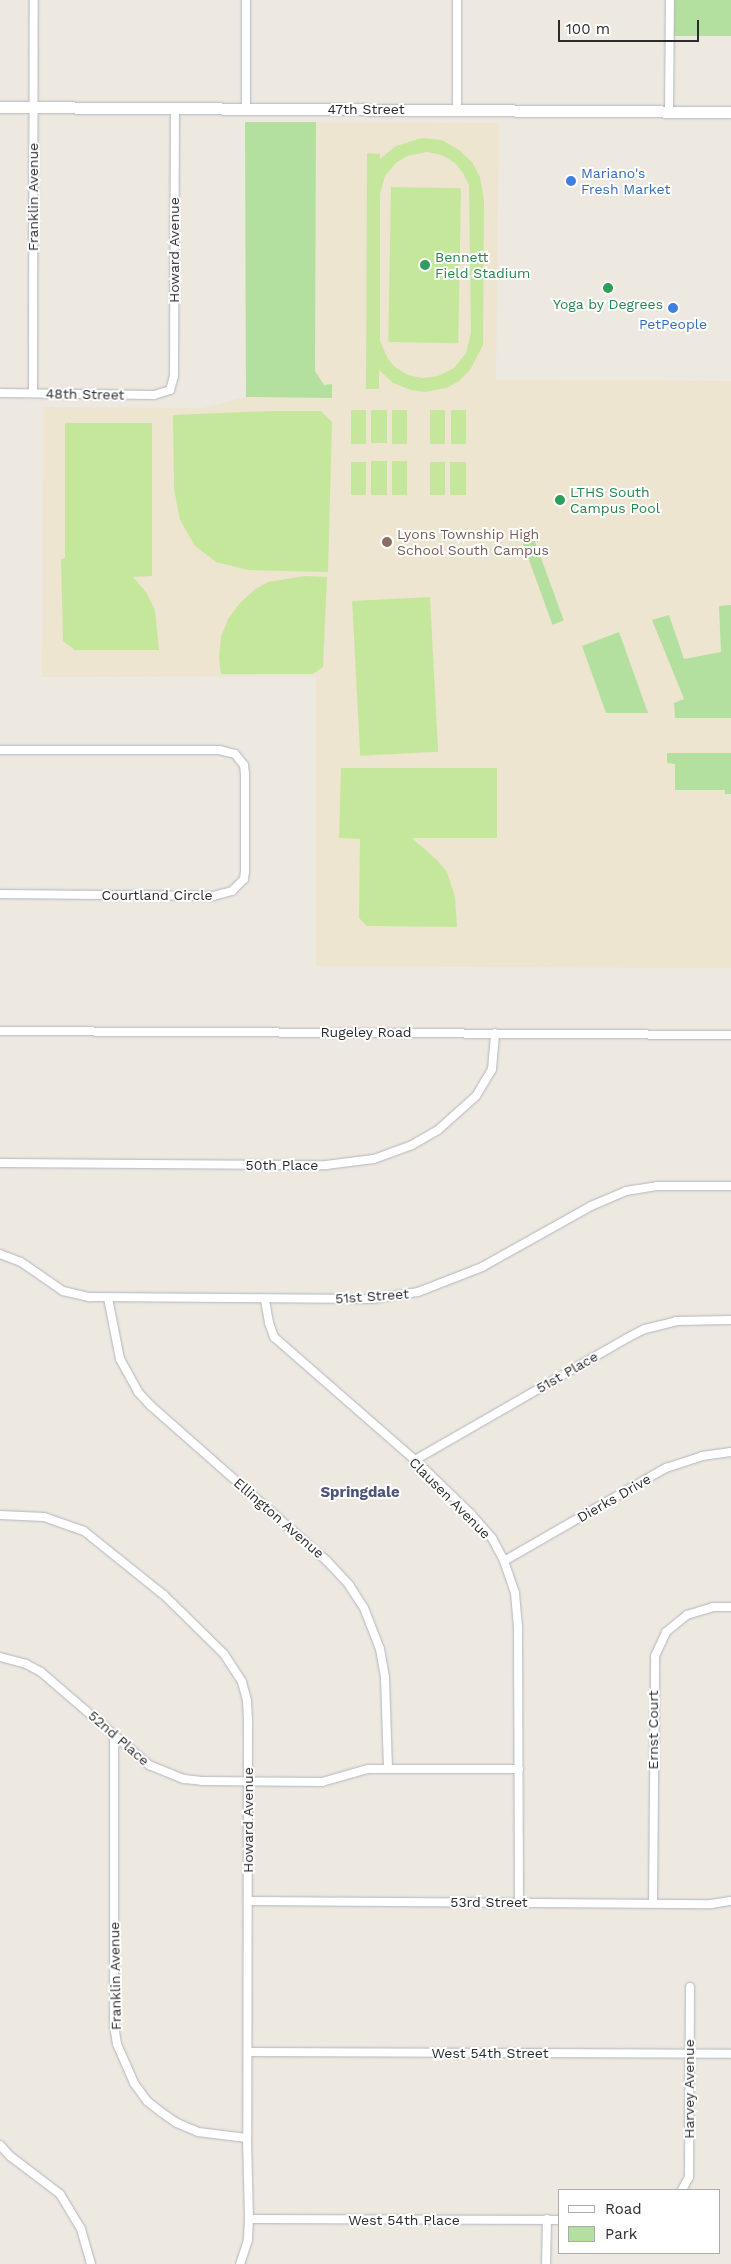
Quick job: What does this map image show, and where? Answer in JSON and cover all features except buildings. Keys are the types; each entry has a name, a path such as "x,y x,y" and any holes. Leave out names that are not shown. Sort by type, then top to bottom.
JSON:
{"main road":[{"name":"47th Street","path":"0,107 731,112"}],"street":[{"name":"Franklin Avenue","path":"33,393 34,0"},
{"path":"246,0 246,109"},
{"path":"457,0 457,110"},
{"path":"669,111 670,0"},
{"name":"Howard Avenue","path":"170,390 174,376 174,108"},
{"name":"48th Street","path":"0,393 154,394 170,390"},
{"name":"Courtland Circle","path":"0,750 219,750 235,754 240,759 245,774 245,871 244,879 232,891 213,896 0,894"},
{"name":"Rugeley Road","path":"0,1031 731,1035"},
{"name":"50th Place","path":"0,1163 326,1165 374,1159 412,1145 438,1130 476,1096 492,1069 495,1033"},
{"name":"51st Street","path":"0,1254 21,1262 63,1291 108,1298 372,1299 418,1292 482,1267 611,1197 657,1186 731,1186"},
{"name":"Ellington Avenue","path":"108,1298 120,1359 138,1392 150,1406 327,1561 349,1585 364,1608 380,1649 385,1678 388,1769"},
{"name":"Clausen Avenue","path":"265,1300 269,1323 274,1337 415,1460 471,1514 492,1538 504,1561 514,1593 518,1628 519,1902"},
{"name":"51st Place","path":"415,1460 636,1334 676,1321 731,1320"},
{"name":"Dierks Drive","path":"504,1561 666,1468 702,1456 731,1452"},
{"name":"Howard Avenue","path":"0,1515 44,1517 84,1531 164,1595 224,1654 239,1675 247,1700 247,2138 249,2219 248,2240 240,2264"},
{"name":"Ernst Court","path":"653,1903 655,1656 666,1632 687,1615 713,1607 731,1607"},
{"name":"52nd Place","path":"0,1657 26,1664 41,1672 149,1765 168,1774 202,1782 322,1782 368,1769 519,1769"},
{"name":"Franklin Avenue","path":"114,1735 114,2025 124,2063 147,2101 177,2123 198,2132 247,2138"},
{"name":"53rd Street","path":"248,1901 653,1903 731,1901"},
{"name":"Harvey Avenue","path":"683,2189 689,2178 688,2054 690,1986"},
{"name":"West 54th Street","path":"248,2052 731,2054"},
{"path":"0,2145 10,2156 60,2194 81,2229 91,2264"},
{"name":"West 54th Place","path":"249,2219 558,2220"},
{"path":"546,2264 547,2219"}],"shaded area":[{"name":"Lyons Township High School South Campus","path":"245,122 499,123 496,380 731,381 731,968 316,966 316,676 42,677 43,407 203,408 246,397"}],"green space":[{"path":"673,0 731,0 731,36 673,36"},
{"path":"245,122 316,122 315,371 324,385 332,384 332,398 246,397"},
{"path":"422,138 442,140 459,150 472,162 480,177 484,201 483,345 470,370 458,382 446,388 425,392 411,390 393,383 379,370 379,389 366,389 367,153 380,154 380,159 396,146","holes":["427,152 442,155 455,163 469,185 471,333 466,353 454,368 438,376 422,378 408,375 395,367 388,359 380,341 380,194 385,176 396,163 407,156"]},
{"name":"Bennett Field Stadium","path":"391,187 461,188 458,343 388,342"},
{"path":"351,410 366,410 366,444 351,444"},
{"path":"371,410 387,410 387,443 371,443"},
{"path":"392,410 407,410 407,444 392,444"},
{"path":"430,410 445,410 445,444 430,444"},
{"path":"451,410 466,410 466,444 451,444"},
{"path":"321,411 332,422 328,572 248,570 216,562 195,546 180,520 174,489 173,415"},
{"path":"65,423 152,423 152,576 133,577 146,592 155,610 159,650 75,650 63,641 61,559 65,558"},
{"path":"371,461 387,461 387,495 371,495"},
{"path":"392,461 407,461 407,495 392,495"},
{"path":"351,462 366,462 366,495 351,495"},
{"path":"430,462 445,462 445,495 430,495"},
{"path":"450,462 466,462 466,495 450,495"},
{"path":"533,536 564,621 553,625 522,540"},
{"path":"305,576 327,577 323,667 313,674 221,674 219,658 221,637 228,619 239,604 254,590 268,582"},
{"path":"430,597 438,752 360,756 352,601"},
{"path":"731,605 731,718 675,718 674,703 684,699 652,620 669,615 684,659 721,652 719,606"},
{"path":"619,632 648,713 606,713 582,646"},
{"path":"667,753 731,753 731,794 725,794 725,790 675,790 675,764 667,763"},
{"path":"341,768 497,768 497,838 412,838 437,860 447,872 455,897 457,927 367,926 359,918 360,839 339,838"}],"place":[{"name":"Mariano's Fresh Market","path":"571,181"},
{"name":"Bennett Field Stadium","path":"425,265"},
{"name":"Yoga by Degrees","path":"608,288"},
{"name":"PetPeople","path":"673,308"},
{"name":"LTHS South Campus Pool","path":"560,500"},
{"name":"Lyons Township High School South Campus","path":"387,542"}],"district":[{"name":"Springdale","path":"360,1493"}]}
